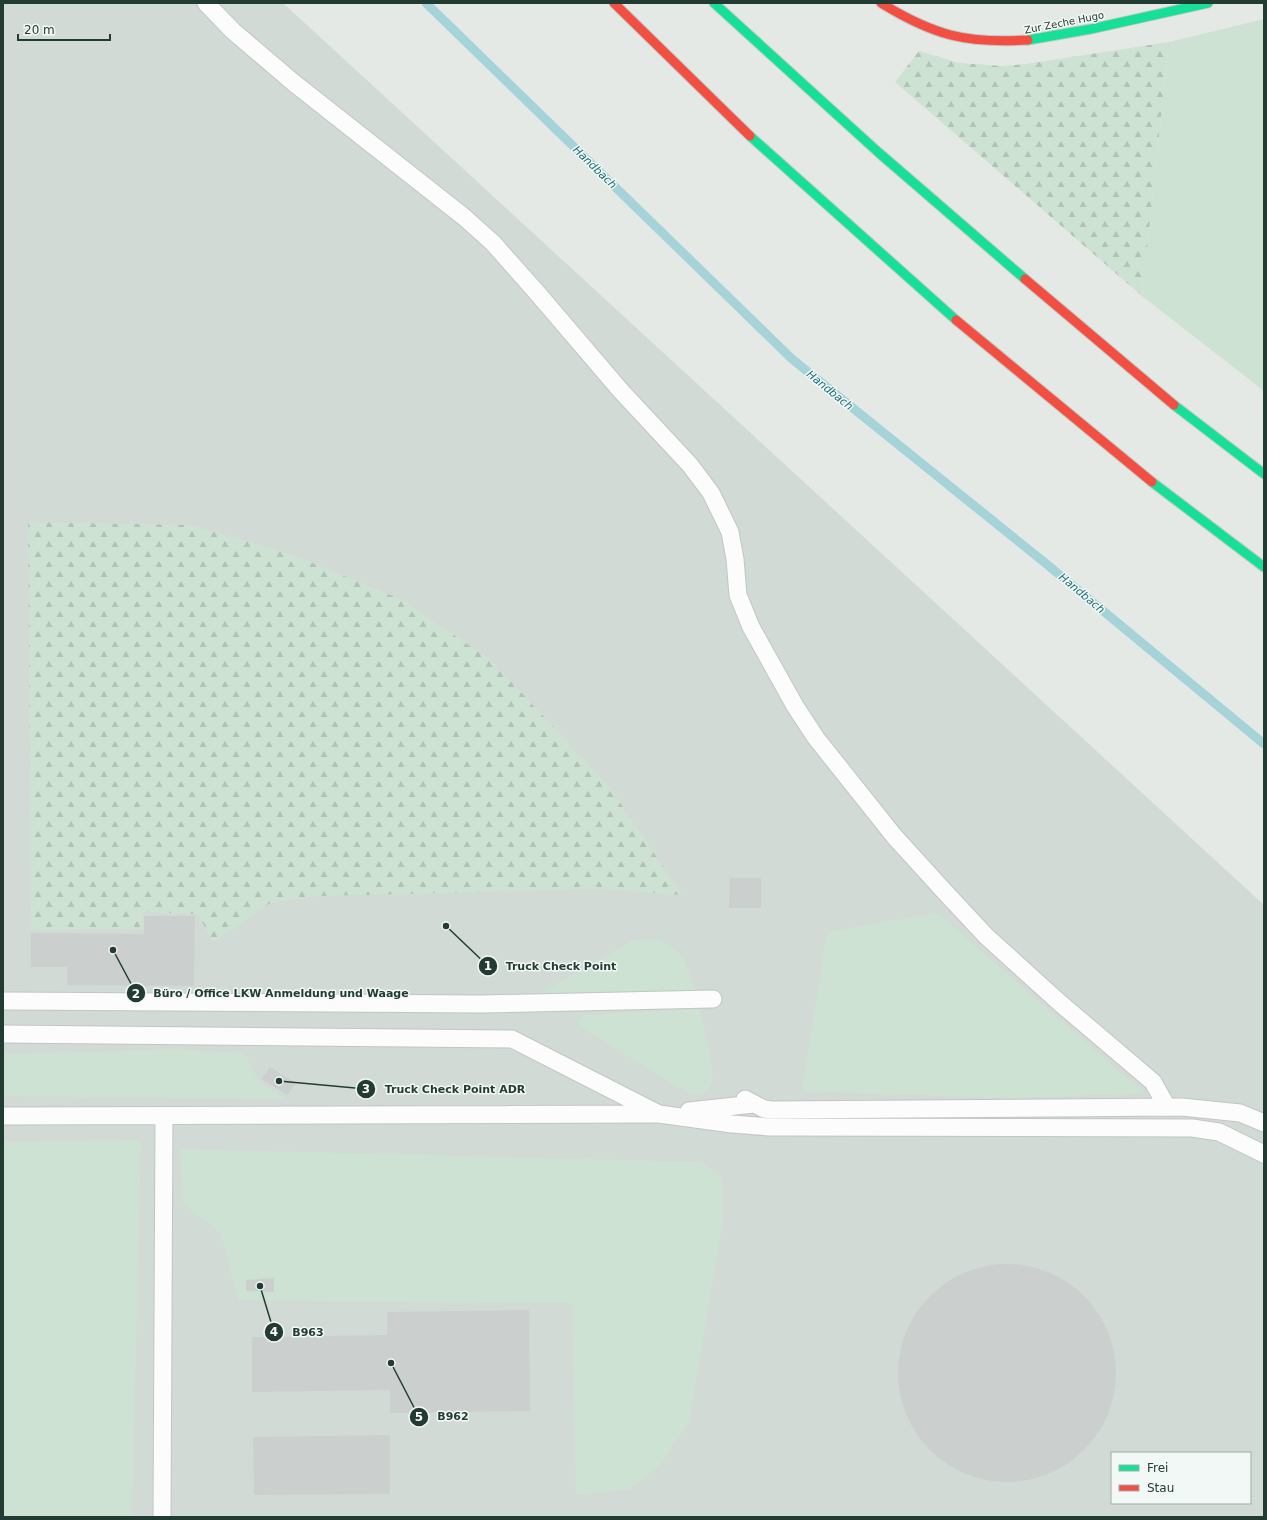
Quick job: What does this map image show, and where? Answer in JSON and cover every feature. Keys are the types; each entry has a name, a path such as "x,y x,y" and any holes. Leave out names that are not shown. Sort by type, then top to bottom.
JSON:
{"main road":[{"path":"614,3 755,141 976,337 1137,471 1264,567"},
{"path":"714,3 878,152 1024,278 1189,417 1264,474"},
{"name":"Zur Zeche Hugo","path":"881,3 906,19 948,35 986,42 1022,42 1062,36 1208,3"}],"lane":[{"path":"206,3 233,31 294,83 464,217 493,244 540,295 621,391 690,465 711,493 730,532 735,558 738,595 751,627 795,706 816,738 894,836 986,936 1060,1003 1153,1082 1167,1107"},
{"path":"3,1001 481,1004 713,999"},
{"path":"3,1034 512,1039 659,1114 749,1101 764,1109 772,1110 1167,1107 1240,1113 1264,1122"},
{"path":"3,1116 659,1114 769,1127 1192,1128 1219,1132 1264,1154"},
{"path":"162,1517 164,1116"}],"shaded area":[{"path":"3,3 283,3 1264,905 1264,1517 3,1517"}],"green space":[{"path":"1264,19 1264,391 1142,296 1169,42"},
{"path":"1169,42 1142,296 895,82 919,51 959,63 1003,66 1026,64"},
{"path":"28,522 190,525 293,555 400,599 491,660 611,789 682,895 601,889 320,896 270,903 213,943 198,914 144,912 141,929 31,930"},
{"path":"937,913 1144,1093 1010,1098 802,1091 827,932"},
{"path":"655,939 665,943 679,953 687,966 696,992 538,995 634,940"},
{"path":"699,1009 709,1048 712,1079 708,1090 693,1096 576,1024 583,1015"},
{"path":"176,1050 245,1053 258,1081 285,1099 3,1096 3,1054"},
{"path":"141,1140 132,1517 3,1517 3,1142"},
{"path":"180,1149 704,1162 723,1179 723,1221 689,1422 661,1464 629,1489 576,1495 572,1303 238,1300 221,1234 183,1203"}],"building":[{"path":"730,878 761,878 761,908 729,908"},
{"path":"144,916 195,916 194,986 67,985 67,967 31,967 31,933 144,934"},
{"path":"270,1067 296,1083 287,1095 261,1079"},
{"path":"1007,1264 1028,1266 1049,1272 1076,1289 1084,1296 1091,1304 1108,1331 1114,1352 1116,1373 1114,1394 1108,1415 1091,1442 1084,1450 1076,1457 1049,1474 1028,1480 1007,1482 986,1480 965,1474 938,1457 930,1450 923,1442 906,1415 900,1394 898,1373 900,1352 906,1331 923,1304 930,1296 938,1289 965,1272 986,1266"},
{"path":"274,1278 274,1292 246,1291 246,1280"},
{"path":"529,1310 530,1411 390,1413 390,1390 252,1392 252,1337 387,1335 387,1312"},
{"path":"390,1435 390,1494 254,1495 253,1437"}],"waterway":[{"name":"Handbach","path":"426,3 792,359 1044,562 1264,744"}],"traffic: fast":[{"path":"714,3 878,152 1025,279"},
{"path":"1028,40 1091,29 1208,3"},
{"path":"750,136 956,320"},
{"path":"1174,405 1264,474"},
{"path":"1152,482 1264,567"}],"traffic: jam":[{"path":"614,3 750,136"},
{"path":"881,3 917,23 951,35 986,40 1028,40"},
{"path":"1025,279 1174,405"},
{"path":"956,320 1152,482"}],"place":[{"name":"Truck Check Point","path":"446,926"},
{"name":"Büro / Office LKW Anmeldung und Waage","path":"113,950"},
{"name":"Truck Check Point ADR","path":"279,1081"},
{"name":"B963","path":"260,1286"},
{"name":"B962","path":"391,1363"}]}
